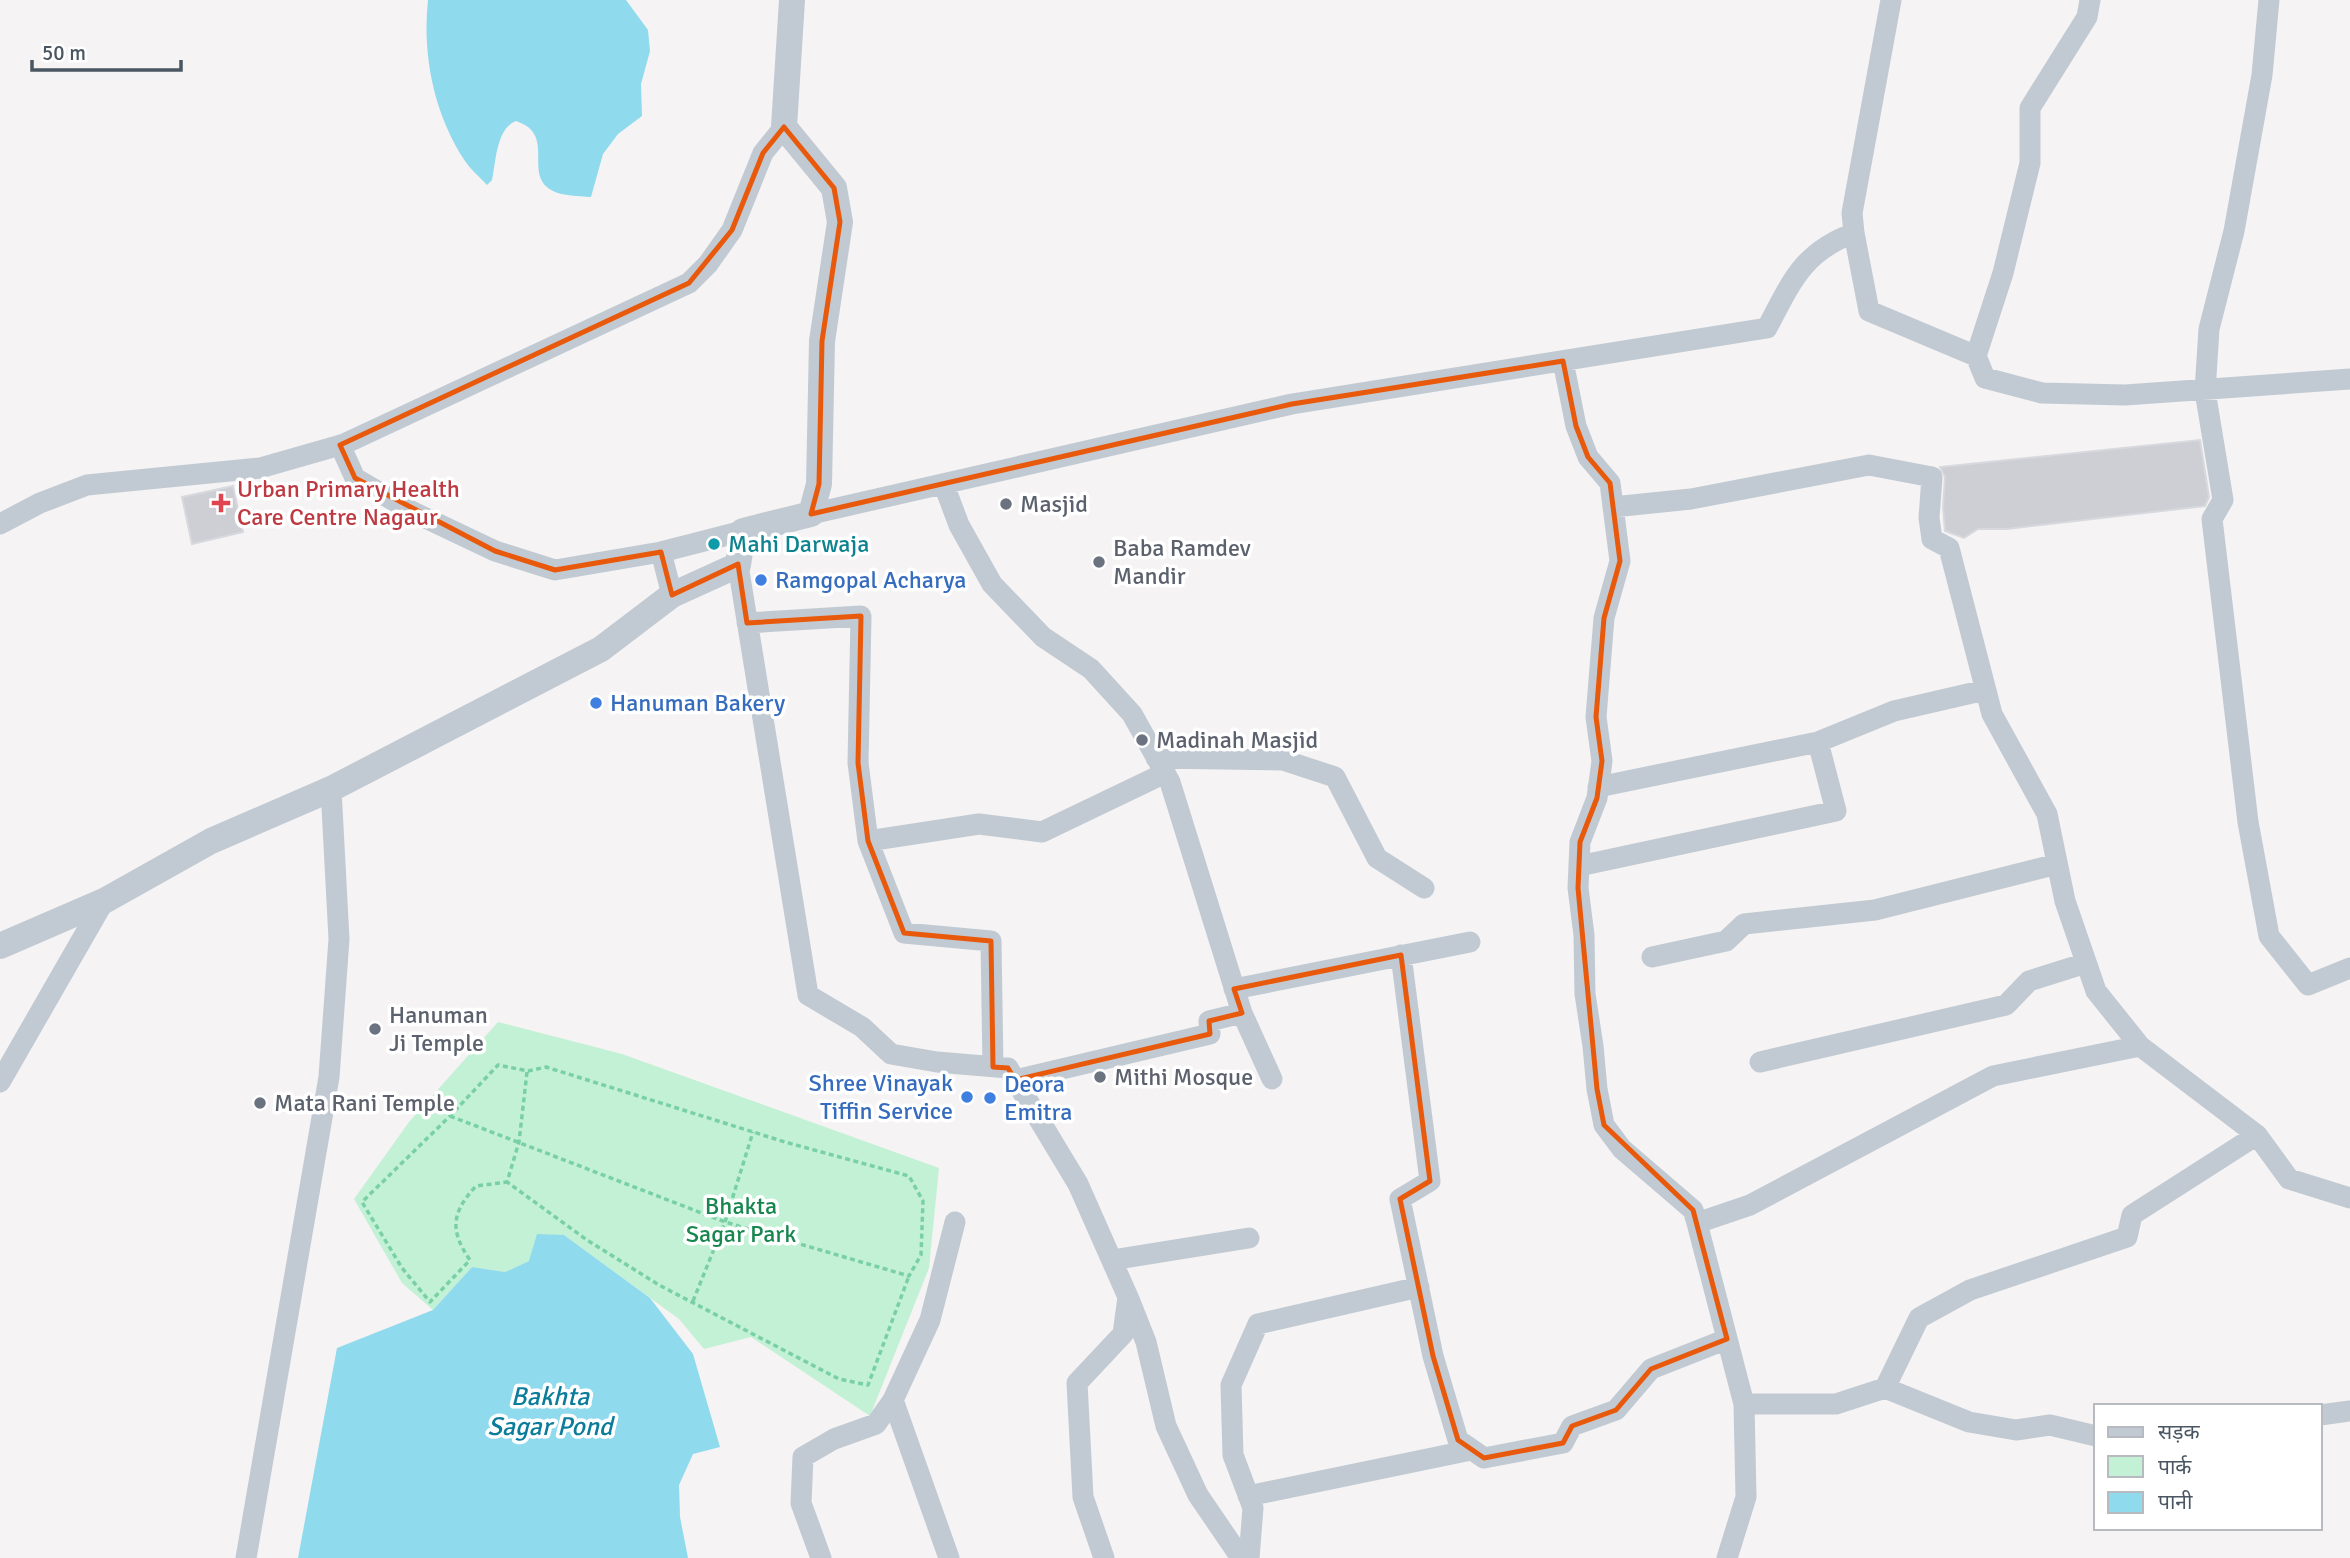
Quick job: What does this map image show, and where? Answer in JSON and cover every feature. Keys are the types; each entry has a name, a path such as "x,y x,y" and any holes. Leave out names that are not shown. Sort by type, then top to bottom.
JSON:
{"street":[{"path":"0,524 40,503 87,485 260,468 340,445 689,283 708,264 732,230 763,153 784,127 792,0"},
{"path":"1891,0 1852,214 1868,311 1976,356"},
{"path":"2091,0 2087,17 2030,108 2030,163 2003,273 1976,356 1985,378 2042,393 2125,395 2350,379"},
{"path":"2269,0 2262,75 2234,231 2209,329 2205,391 2223,500 2213,519 2248,822 2269,936 2308,985 2350,968"},
{"path":"784,127 834,188 840,222 822,341 819,484 811,514"},
{"path":"340,445 355,478 413,512 495,551 555,570 661,552 811,514 1292,404 1767,328 1798,271 1832,241 1854,233"},
{"path":"1563,361 1576,426 1588,457 1610,483 1620,561 1604,618 1596,717 1602,761 1597,798 1580,842 1578,888 1584,935 1585,994 1604,1125 1622,1149 1693,1210 1744,1404 1746,1497 1727,1558"},
{"path":"1613,507 1691,499 1869,465 1932,477 1929,517 1932,539 1949,548 1992,714 2047,814 2065,901 2096,991 2140,1046 2258,1135 2289,1179 2350,1198"},
{"path":"944,485 959,525 992,584 1043,637 1091,670 1132,714 1170,782 1242,1013 1272,1079"},
{"path":"743,531 738,565 808,995 862,1027 891,1054 1008,1068 1078,1184 1146,1342 1166,1426 1198,1496 1241,1558"},
{"path":"661,552 672,595"},
{"path":"0,946 104,901 211,841 331,789 601,649 672,595 738,565"},
{"path":"747,623 861,616 858,763 868,841 904,933 991,941 993,1067"},
{"path":"1598,787 1818,742 1894,711 1985,690"},
{"path":"1579,866 1836,811 1818,742"},
{"path":"868,841 979,824 1042,832 1161,766 1283,760 1335,777 1377,858 1424,888"},
{"path":"246,1558 329,1077 339,939 331,789"},
{"path":"1652,957 1726,941 1744,925 1875,910 2057,864"},
{"path":"0,1082 104,901"},
{"path":"1234,989 1470,942"},
{"path":"1401,956 1430,1181 1401,1199 1433,1356 1458,1440 1484,1458 1563,1443 1573,1426 1616,1410 1651,1369 1727,1339"},
{"path":"1760,1062 2006,1005 2029,981 2086,962"},
{"path":"1015,1080 1210,1034 1209,1020 1242,1013"},
{"path":"1697,1223 1750,1205 1993,1076 2140,1046"},
{"path":"1885,1388 1919,1318 1970,1290 2127,1237 2132,1215 2258,1135"},
{"path":"821,1558 801,1503 803,1457 834,1439 876,1424 893,1400 930,1320 955,1222"},
{"path":"1112,1260 1249,1238"},
{"path":"1249,1558 1253,1508 1233,1455 1231,1385 1258,1324 1419,1287"},
{"path":"1104,1558 1083,1497 1077,1383 1123,1334 1128,1297"},
{"path":"1744,1404 1836,1404 1885,1388 1969,1422 2015,1430 2050,1425 2094,1436"},
{"path":"893,1400 949,1558"},
{"path":"2322,1415 2350,1411"},
{"path":"1248,1496 1471,1450"}],"path":[{"path":"498,1065 527,1071 546,1067 753,1132 909,1176 923,1201 921,1255 909,1276 868,1385 839,1379 659,1285 587,1240 507,1182 476,1185 461,1203 456,1225 458,1243 470,1260 429,1302 402,1268 362,1202 450,1116 498,1065"},
{"path":"507,1182 519,1142 527,1071"},
{"path":"450,1116 725,1222 909,1276"},
{"path":"693,1301 725,1222 753,1132"}],"highlighted area":[{"path":"784,127 834,188 840,222 822,341 819,484 811,514 1292,404 1563,361 1576,426 1588,457 1610,483 1620,561 1604,618 1596,717 1602,761 1597,798 1580,842 1578,888 1597,1089 1604,1125 1693,1210 1727,1339 1651,1369 1616,1410 1572,1426 1563,1443 1484,1458 1458,1440 1433,1356 1400,1199 1430,1181 1401,955 1234,989 1242,1013 1209,1021 1210,1034 1015,1080 1008,1068 993,1067 991,941 904,933 868,841 858,763 861,616 747,623 738,564 672,595 661,552 555,570 495,551 355,478 340,445 689,283 732,230 763,153"}],"green space":[{"name":"Bhakta Sagar Park","path":"498,1022 622,1054 939,1168 929,1268 870,1416 751,1337 704,1349 679,1319 564,1235 529,1261 505,1272 472,1267 433,1310 402,1283 354,1199 409,1122"}],"water":[{"path":"428,0 626,0 648,30 650,51 641,84 642,116 618,134 603,154 591,197 561,194 544,184 538,166 535,136 528,127 516,121 504,131 492,180 487,185 467,164 445,124 433,84 427,42"},
{"name":"Bakhta Sagar Pond","path":"537,1234 564,1235 650,1298 693,1354 720,1447 693,1454 679,1485 680,1517 688,1558 298,1558 337,1348 433,1310 472,1267 505,1272 529,1261"}],"building":[{"path":"2200,440 2209,497 2205,506 2007,529 1978,529 1964,538 1945,531 1945,477 1940,467"},
{"path":"233,486 243,532 192,544 182,497"}],"place":[{"name":"Urban Primary Health Care Centre Nagaur","path":"221,503"},
{"name":"Masjid","path":"1006,504"},
{"name":"Mahi Darwaja","path":"714,544"},
{"name":"Baba Ramdev Mandir","path":"1099,562"},
{"name":"Ramgopal Acharya","path":"761,580"},
{"name":"Hanuman Bakery","path":"596,703"},
{"name":"Madinah Masjid","path":"1142,740"},
{"name":"Hanuman Ji Temple","path":"375,1029"},
{"name":"Mithi Mosque","path":"1100,1077"},
{"name":"Shree Vinayak Tiffin Service","path":"967,1097"},
{"name":"Deora Emitra","path":"990,1098"},
{"name":"Mata Rani Temple","path":"260,1103"}]}
